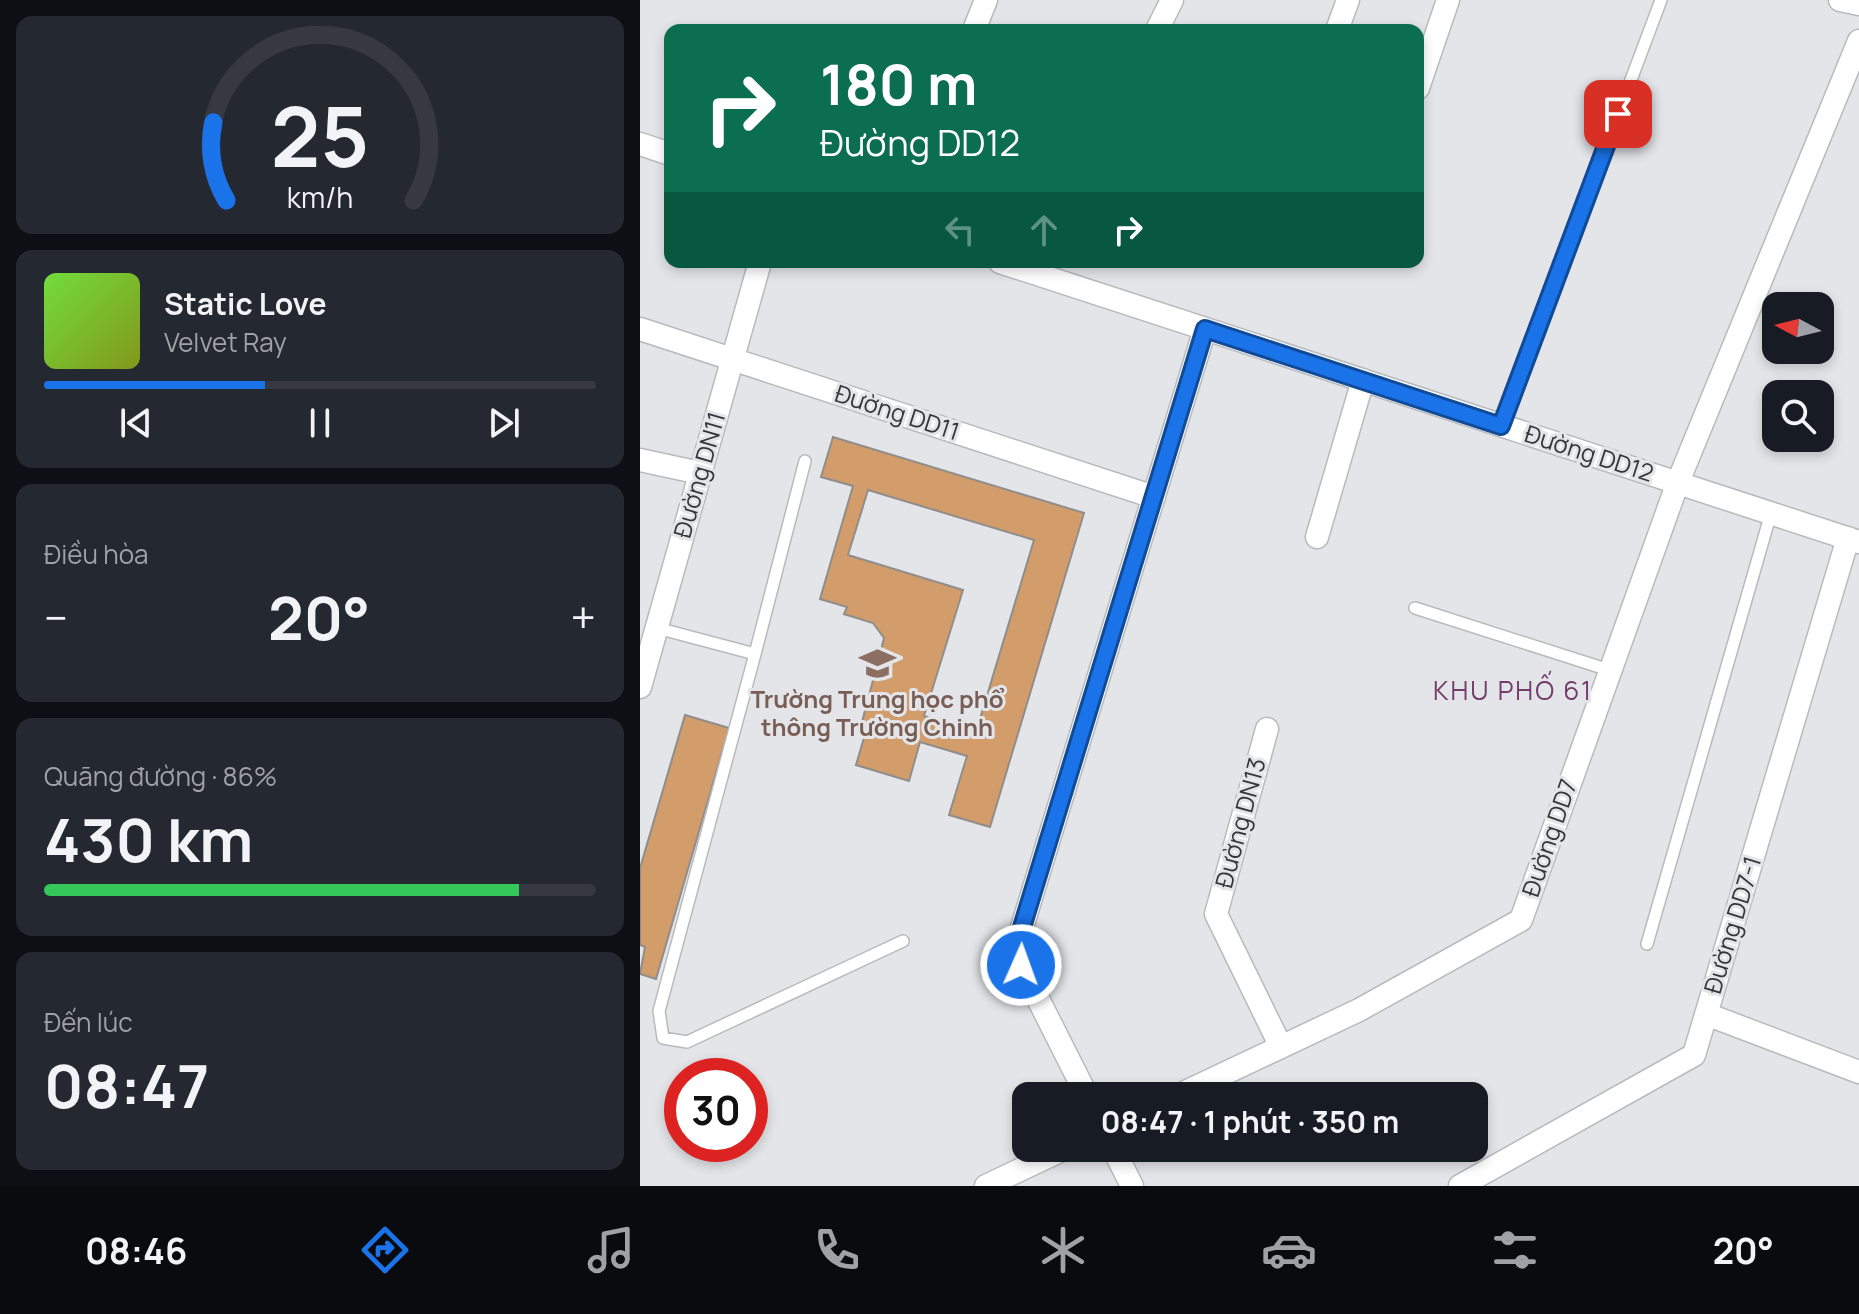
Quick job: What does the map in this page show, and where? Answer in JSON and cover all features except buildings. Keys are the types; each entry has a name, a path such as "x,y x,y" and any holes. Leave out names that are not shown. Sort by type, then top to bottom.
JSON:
{"street":[{"path":"976,24 986,0"},
{"path":"1160,24 1172,0"},
{"path":"1339,24 1348,0"},
{"path":"1424,70 1448,0"},
{"path":"1840,0 1859,4"},
{"name":"Đường DD7","path":"1207,1082 1359,1010 1521,920 1678,482 1859,41"},
{"path":"640,144 664,152"},
{"name":"Đường DN11","path":"640,687 758,268"},
{"name":"Đường DD12","path":"1018,268 1854,540"},
{"name":"Đường DD11","path":"640,329 1154,497"},
{"path":"1080,1082 1021,965 1019,937 1205,329"},
{"path":"1317,537 1363,380"},
{"path":"640,460 700,473"},
{"name":"Đường DD7-1","path":"1460,1186 1694,1055 1854,540"},
{"name":"Đường DN13","path":"1267,729 1216,914 1281,1047"},
{"path":"1706,1014 1859,1072"},
{"path":"986,1186 1037,1162"},
{"path":"1120,1162 1132,1186"}],"lane":[{"path":"1501,426 1661,0"},
{"path":"805,461 659,1011 663,1038 687,1042 903,941"},
{"path":"1647,944 1771,513"},
{"path":"1415,608 1609,670"},
{"path":"657,628 755,654"}],"place":[{"name":"Trường Trung học phổ thông Trường Chinh","path":"877,663"}],"district":[{"name":"KHU PHỐ 61","path":"1513,691"}],"route":[{"path":"1021,965 1019,937 1205,329 1501,426 1618,114"}]}
